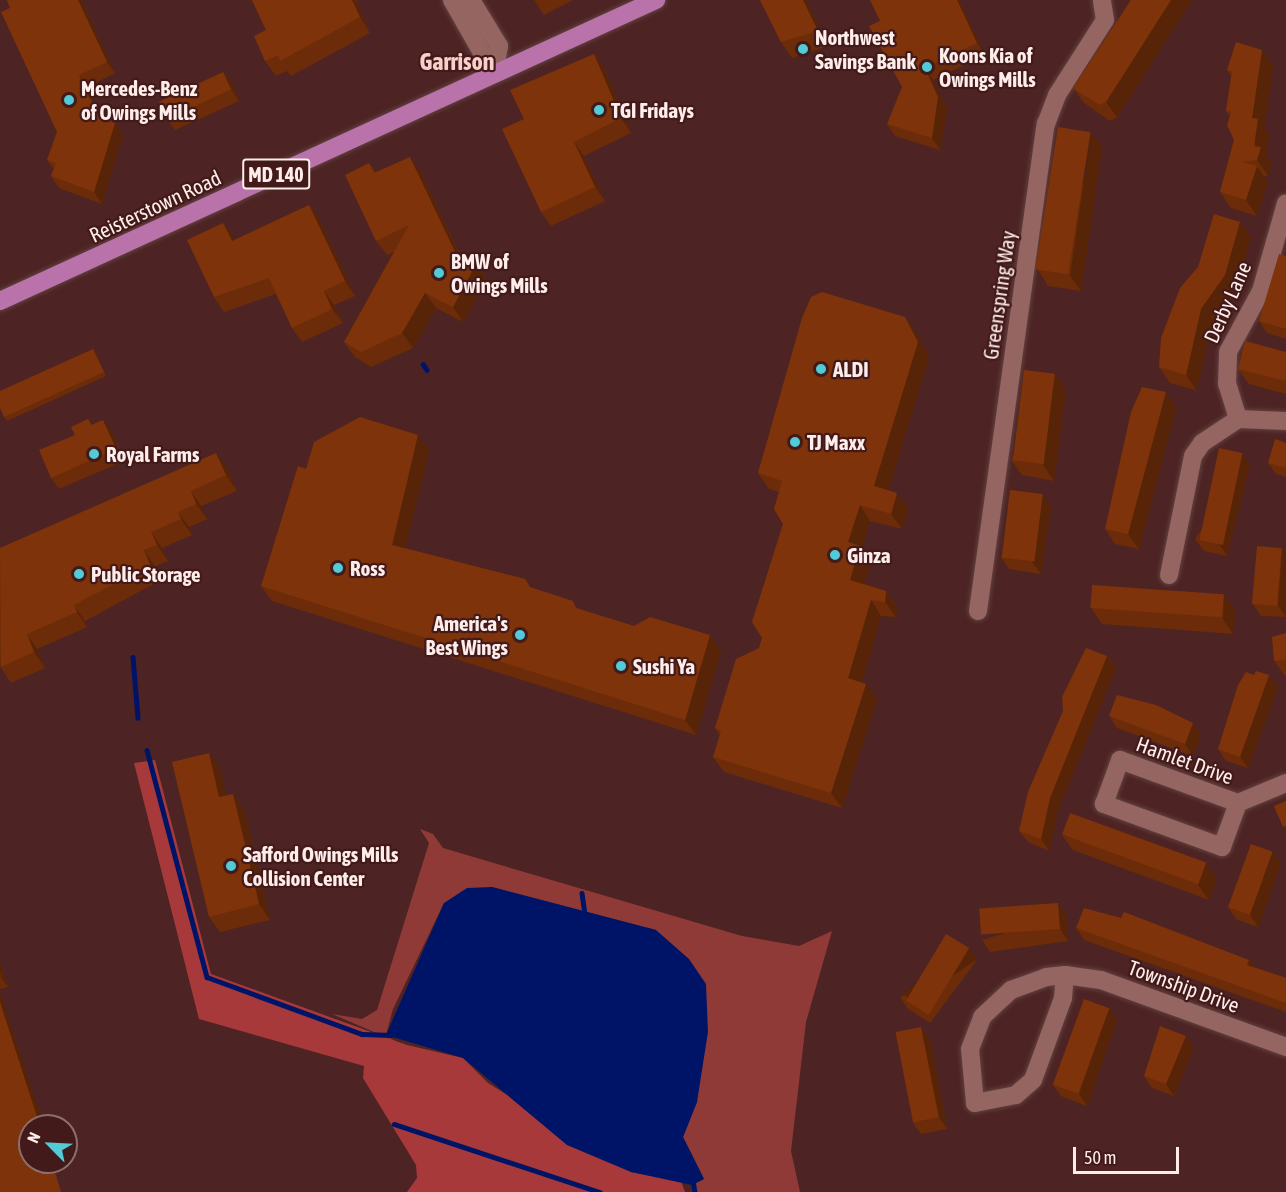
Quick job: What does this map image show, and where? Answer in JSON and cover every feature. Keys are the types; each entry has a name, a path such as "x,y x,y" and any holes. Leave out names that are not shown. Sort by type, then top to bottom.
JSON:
{"main road":[{"name":"Reisterstown Road","path":"0,302 656,0"}],"street":[{"path":"452,0 494,74"},
{"path":"471,0 499,46 494,74"},
{"name":"Greenspring Way","path":"978,611 1046,124 1057,94 1105,20 1102,0"},
{"name":"Derby Lane","path":"1238,419 1227,384 1228,352 1261,291 1281,239 1286,203"},
{"path":"1169,575 1193,456 1216,430 1238,419 1286,421"},
{"name":"Hamlet Drive","path":"1238,803 1222,847 1104,804 1120,760 1238,803 1286,783"},
{"name":"Township Drive","path":"1065,975 1063,998 1026,1090 975,1102 970,1048 982,1017 1011,990 1065,975 1101,980 1286,1047"}],"shaded area":[{"path":"155,760 211,974 407,1045 463,1058 488,1083 631,1172 681,1181 685,1192 407,1192 417,1178 416,1165 363,1078 364,1066 199,1019 134,763"},
{"path":"420,829 433,834 443,848 742,936 799,946 832,931 806,1022 791,1151 800,1192 698,1192 692,1185 704,1179 683,1137 697,1102 656,930 492,887 444,903 393,1009 386,1035 395,1041 332,1014 362,1019 377,1010 429,843"},
{"path":"492,887 656,930 689,959 706,984 708,1032 697,1102 683,1137 704,1179 692,1185 631,1172 567,1145 463,1058 386,1035 444,903 467,888"}],"building":[{"name":"Mercedes-Benz of Owings Mills","path":"7,0 78,0 107,62 79,75 99,117 115,123 94,192 51,176 56,163 47,160 57,132 1,12 10,8"},
{"path":"252,0 352,0 360,17 280,61 278,55 265,61 254,36 266,30"},
{"path":"760,0 803,0 818,31 781,42"},
{"name":"Koons Kia of Owings Mills","path":"870,0 957,0 977,43 925,68 938,97 932,138 887,124 902,87 869,26 880,21"},
{"path":"1131,0 1171,0 1106,102 1099,105 1073,88"},
{"path":"1236,42 1262,50 1252,118 1258,119 1254,146 1261,147 1257,160 1242,162 1257,166 1246,200 1220,192 1234,140 1227,125 1231,112 1226,111 1232,72 1227,70"},
{"path":"594,54 621,118 574,142 595,187 541,212 502,129 524,119 510,90"},
{"path":"223,72 231,89 167,119 159,102"},
{"path":"1058,127 1091,132 1068,274 1035,269"},
{"path":"410,157 455,252 476,264 453,307 425,293 402,333 361,352 344,342 409,225 376,241 345,175 369,163 374,173"},
{"path":"309,205 345,281 324,291 332,309 292,328 269,278 214,297 187,240 223,223 232,241"},
{"path":"1214,214 1240,222 1225,275 1201,309 1186,375 1159,367 1161,338 1180,288 1198,267"},
{"path":"1279,254 1286,256 1286,329 1259,321"},
{"path":"822,292 905,317 918,342 874,486 897,493 891,514 860,505 848,542 860,546 850,580 886,591 885,602 871,600 848,678 866,684 831,793 713,757 721,731 715,728 736,659 759,648 762,638 752,622 783,524 774,509 782,481 758,473 802,318 811,297"},
{"path":"1245,341 1286,352 1286,381 1238,369"},
{"name":"Royal Farms","path":"93,349 104,372 4,417 0,408 0,391"},
{"path":"1024,370 1055,374 1044,464 1013,460"},
{"path":"1142,387 1166,392 1128,534 1105,529 1131,412"},
{"path":"360,417 418,435 392,545 525,579 530,587 573,601 576,608 634,626 650,617 710,635 685,720 261,586 298,466 306,469 314,442"},
{"path":"88,419 91,425 103,420 116,449 51,478 39,450 75,435 71,427"},
{"path":"1275,439 1286,443 1286,468 1268,463"},
{"path":"1219,448 1242,453 1223,545 1199,540"},
{"name":"Public Storage","path":"216,453 226,475 191,491 196,504 178,512 181,519 151,532 157,545 144,550 150,565 74,605 77,612 27,634 34,652 1,667 0,548"},
{"path":"1010,490 1043,494 1034,562 1002,557"},
{"path":"1257,546 1282,548 1277,606 1252,604"},
{"path":"1092,585 1224,594 1222,617 1090,608"},
{"path":"1286,633 1286,660 1274,661 1272,637"},
{"path":"1086,648 1107,656 1050,798 1041,839 1019,831 1028,792 1063,711 1062,697"},
{"path":"1256,671 1269,675 1240,757 1218,749 1238,685 1246,672 1254,675"},
{"path":"1117,695 1156,705 1193,723 1185,744 1109,716"},
{"name":"Safford Owings Mills Collision Center","path":"209,753 219,797 233,794 259,904 209,917 172,762"},
{"path":"1286,801 1286,826 1283,827 1274,806"},
{"path":"1070,813 1206,863 1198,884 1062,835"},
{"path":"1251,844 1273,852 1250,915 1228,907"},
{"path":"1058,903 1060,929 981,934 979,909"},
{"path":"1084,908 1121,918 1124,912 1249,960 1247,965 1286,978 1286,1003 1076,928"},
{"path":"946,934 969,948 929,1015 906,1001"},
{"path":"1084,999 1109,1008 1078,1094 1053,1085"},
{"path":"0,1002 36,1114 18,1114 18,1174 56,1174 61,1192 0,1192"},
{"path":"1160,1026 1186,1036 1166,1084 1144,1076"},
{"path":"921,1027 939,1117 913,1122 895,1032"}],"waterway":[{"path":"423,364 427,370"},
{"path":"133,657 138,718"},
{"path":"147,750 207,977 362,1034 391,1035"},
{"path":"582,893 585,914"},
{"path":"394,1124 600,1192"},
{"path":"693,1180 695,1192"}],"place":[{"name":"Northwest Savings Bank","path":"803,49"},
{"name":"Koons Kia of Owings Mills","path":"927,67"},
{"name":"Mercedes-Benz of Owings Mills","path":"69,100"},
{"name":"TGI Fridays","path":"599,110"},
{"name":"BMW of Owings Mills","path":"439,273"},
{"name":"ALDI","path":"821,369"},
{"name":"TJ Maxx","path":"795,442"},
{"name":"Royal Farms","path":"94,454"},
{"name":"Ginza","path":"835,555"},
{"name":"Ross","path":"338,568"},
{"name":"Public Storage","path":"79,574"},
{"name":"America's Best Wings","path":"520,635"},
{"name":"Sushi Ya","path":"621,666"},
{"name":"Safford Owings Mills Collision Center","path":"231,866"}],"district":[{"name":"Garrison","path":"457,62"}]}
